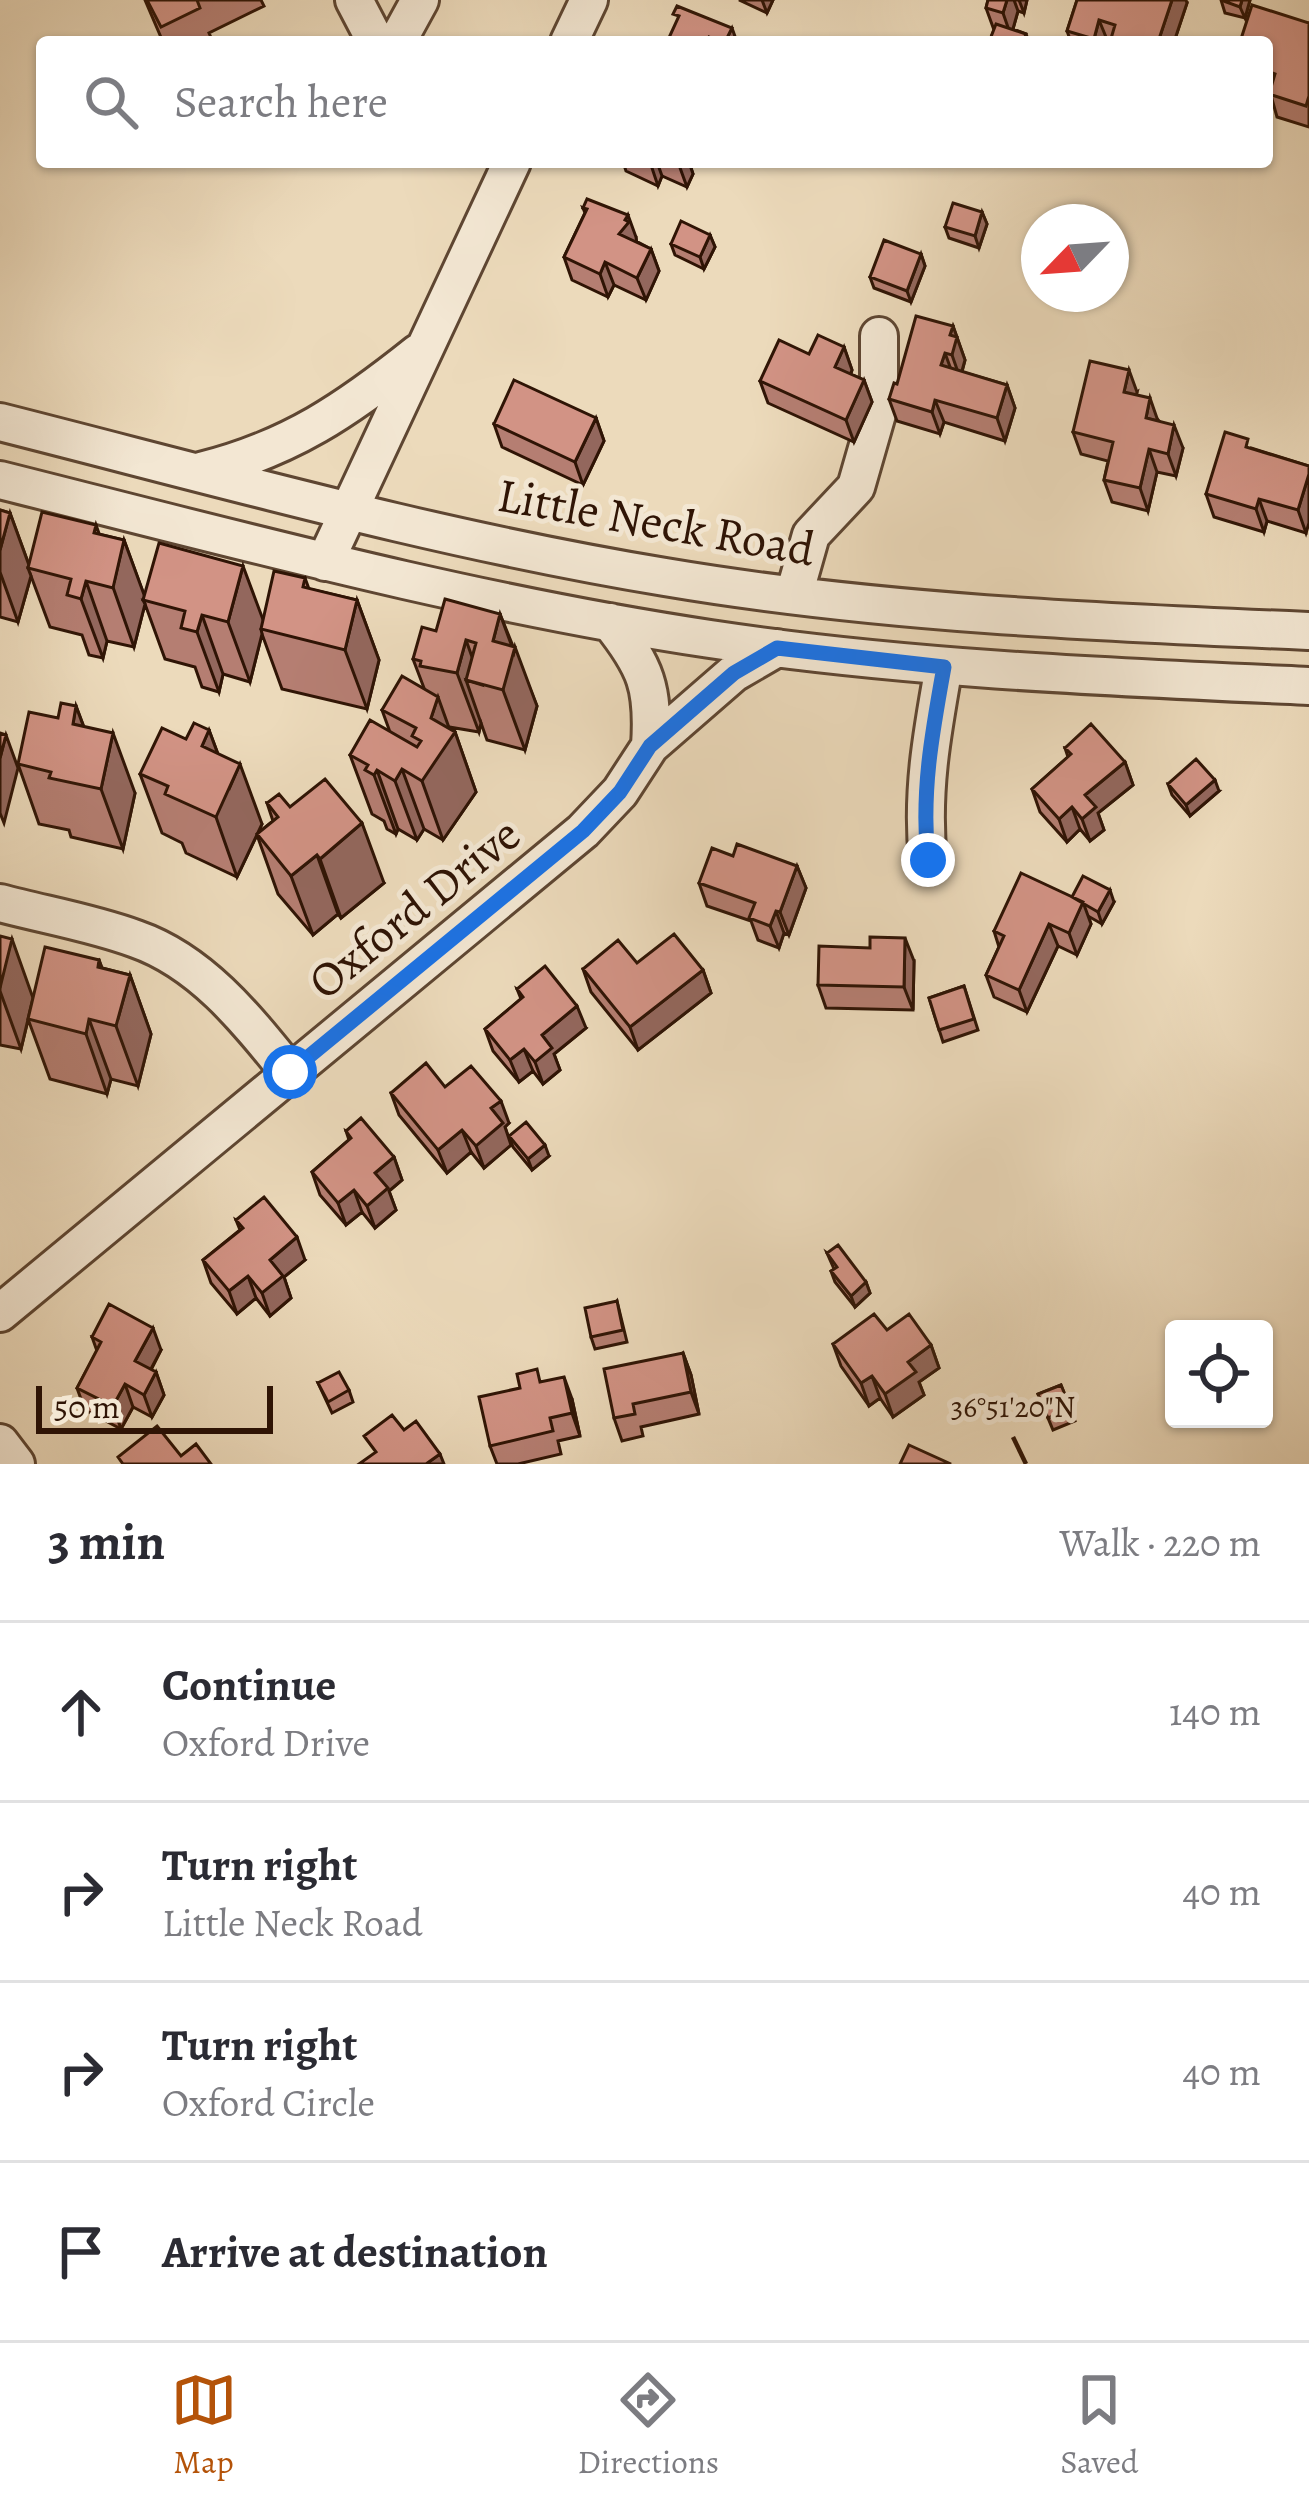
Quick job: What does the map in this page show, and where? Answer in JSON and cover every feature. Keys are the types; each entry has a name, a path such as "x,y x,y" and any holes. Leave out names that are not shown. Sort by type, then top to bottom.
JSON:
{"street":[{"path":"354,0 373,36"},
{"path":"400,36 420,0"},
{"path":"572,36 589,0"},
{"path":"325,562 426,347 501,168"},
{"path":"794,595 811,535 856,488 879,407 879,336"},
{"path":"196,472 249,459 298,437 352,406 426,347"},
{"name":"Little Neck Road","path":"0,422 349,511 668,578 1058,620 1309,631"},
{"path":"0,480 414,584 610,622 944,667 1309,686"},
{"path":"610,622 633,650 652,692 650,746"},
{"name":"Oxford Drive","path":"0,1313 583,831 620,792 650,746 734,673 777,648"},
{"path":"928,860 923,812 926,764 944,667"},
{"path":"0,903 138,939 173,956 200,974 247,1020 290,1072"},
{"path":"0,1443 16,1464"}],"building":[{"path":"147,0 197,0 200,8 161,27"},
{"path":"988,0 1007,0 1003,13 986,8"},
{"path":"1077,0 1172,0 1160,36 1112,36 1115,25 1099,20 1095,36 1067,31"},
{"path":"1252,5 1309,23 1306,106 1273,95 1273,36 1242,36"},
{"path":"677,6 732,28 728,36 670,36 679,16 673,14"},
{"path":"996,24 1026,34 1025,36 991,36"},
{"path":"587,199 628,215 625,220 629,222 619,234 651,249 637,278 605,262 600,274 564,257 587,209 583,208"},
{"path":"953,203 982,212 975,236 945,227"},
{"path":"681,221 710,235 700,257 671,244"},
{"path":"884,240 921,254 907,291 870,277"},
{"path":"916,316 953,326 950,335 957,337 952,355 945,353 941,365 1007,385 997,418 935,400 932,412 889,399"},
{"path":"818,335 844,347 835,367 864,380 846,420 760,381 779,340 809,354"},
{"path":"1090,361 1129,370 1124,392 1150,398 1146,418 1174,425 1168,454 1149,449 1140,488 1104,480 1113,442 1073,432"},
{"path":"514,380 596,418 575,462 494,424"},
{"path":"1225,432 1248,439 1246,447 1309,466 1298,510 1259,499 1256,509 1206,494"},
{"path":"0,510 10,513 0,550"},
{"path":"42,512 96,525 94,533 124,540 113,588 86,581 81,599 67,595 71,579 28,568"},
{"path":"159,543 243,566 228,622 202,615 197,632 181,628 185,611 143,600"},
{"path":"274,571 305,578 303,587 357,600 345,650 261,629"},
{"path":"445,599 500,614 493,641 515,647 503,690 466,680 476,643 466,640 457,673 420,666 421,661 413,659 422,627 436,631"},
{"path":"402,676 438,697 431,718 455,732 422,781 402,769 395,781 377,770 374,775 365,770 368,765 350,755 370,720 417,747 421,741 412,736 416,728 382,710"},
{"path":"61,703 76,706 73,724 113,733 101,789 49,778 51,772 18,764 29,712 58,718"},
{"path":"194,723 209,730 202,746 240,764 216,817 165,794 168,786 140,774 162,728 186,739"},
{"path":"1091,724 1125,762 1085,795 1096,807 1082,819 1072,807 1059,819 1032,789 1071,754 1065,748"},
{"path":"1196,759 1215,780 1186,805 1168,784"},
{"path":"325,779 362,823 320,859 317,855 291,876 257,834 278,817 267,803 279,794 290,807"},
{"path":"737,844 797,866 770,926 749,918 755,903 699,883 712,848 733,856"},
{"path":"1021,873 1083,902 1069,933 1049,924 1019,990 986,975 1004,936 994,931"},
{"path":"1083,876 1110,890 1098,912 1072,897"},
{"path":"674,934 703,970 630,1027 583,969 618,940 637,963"},
{"path":"0,936 12,939 0,988"},
{"path":"870,937 905,938 904,987 818,985 819,946 870,948"},
{"path":"45,947 99,960 98,967 130,975 116,1026 89,1019 86,1034 28,1019"},
{"path":"545,966 577,1006 542,1035 552,1048 535,1062 524,1049 510,1060 485,1029 523,997 517,989"},
{"path":"964,986 974,1019 939,1030 929,998"},
{"path":"426,1063 445,1087 471,1066 501,1101 491,1108 503,1123 476,1146 462,1130 438,1150 391,1093"},
{"path":"361,1118 394,1157 375,1173 388,1188 367,1206 354,1190 338,1203 312,1172 351,1138 346,1131"},
{"path":"526,1122 545,1145 528,1159 509,1136"},
{"path":"264,1197 297,1237 270,1260 283,1276 262,1293 248,1276 229,1291 203,1260 243,1228 236,1220"},
{"path":"838,1245 866,1282 851,1296 831,1271 837,1267 827,1253"},
{"path":"617,1301 623,1330 591,1337 585,1308"},
{"path":"109,1304 153,1328 135,1361 156,1372 144,1395 125,1384 113,1406 77,1388 101,1342 92,1337"},
{"path":"874,1314 887,1330 909,1314 931,1345 908,1362 916,1372 885,1394 872,1376 861,1383 833,1344"},
{"path":"683,1353 691,1392 633,1404 635,1414 614,1418 604,1369"},
{"path":"537,1369 540,1382 564,1377 572,1413 550,1418 553,1431 490,1446 479,1397 520,1388 517,1374"},
{"path":"339,1372 349,1390 328,1402 318,1383"},
{"path":"1061,1385 1071,1409 1048,1418 1038,1394"},
{"path":"392,1415 404,1430 416,1421 440,1454 426,1464 359,1464 376,1452 364,1436"},
{"path":"157,1426 181,1456 196,1444 211,1464 123,1464 118,1457"},
{"path":"909,1445 951,1464 900,1464"}],"route":[{"path":"290,1072 583,831 628,782 650,746 701,699 777,648 944,667 926,764 923,812 928,860"}]}
